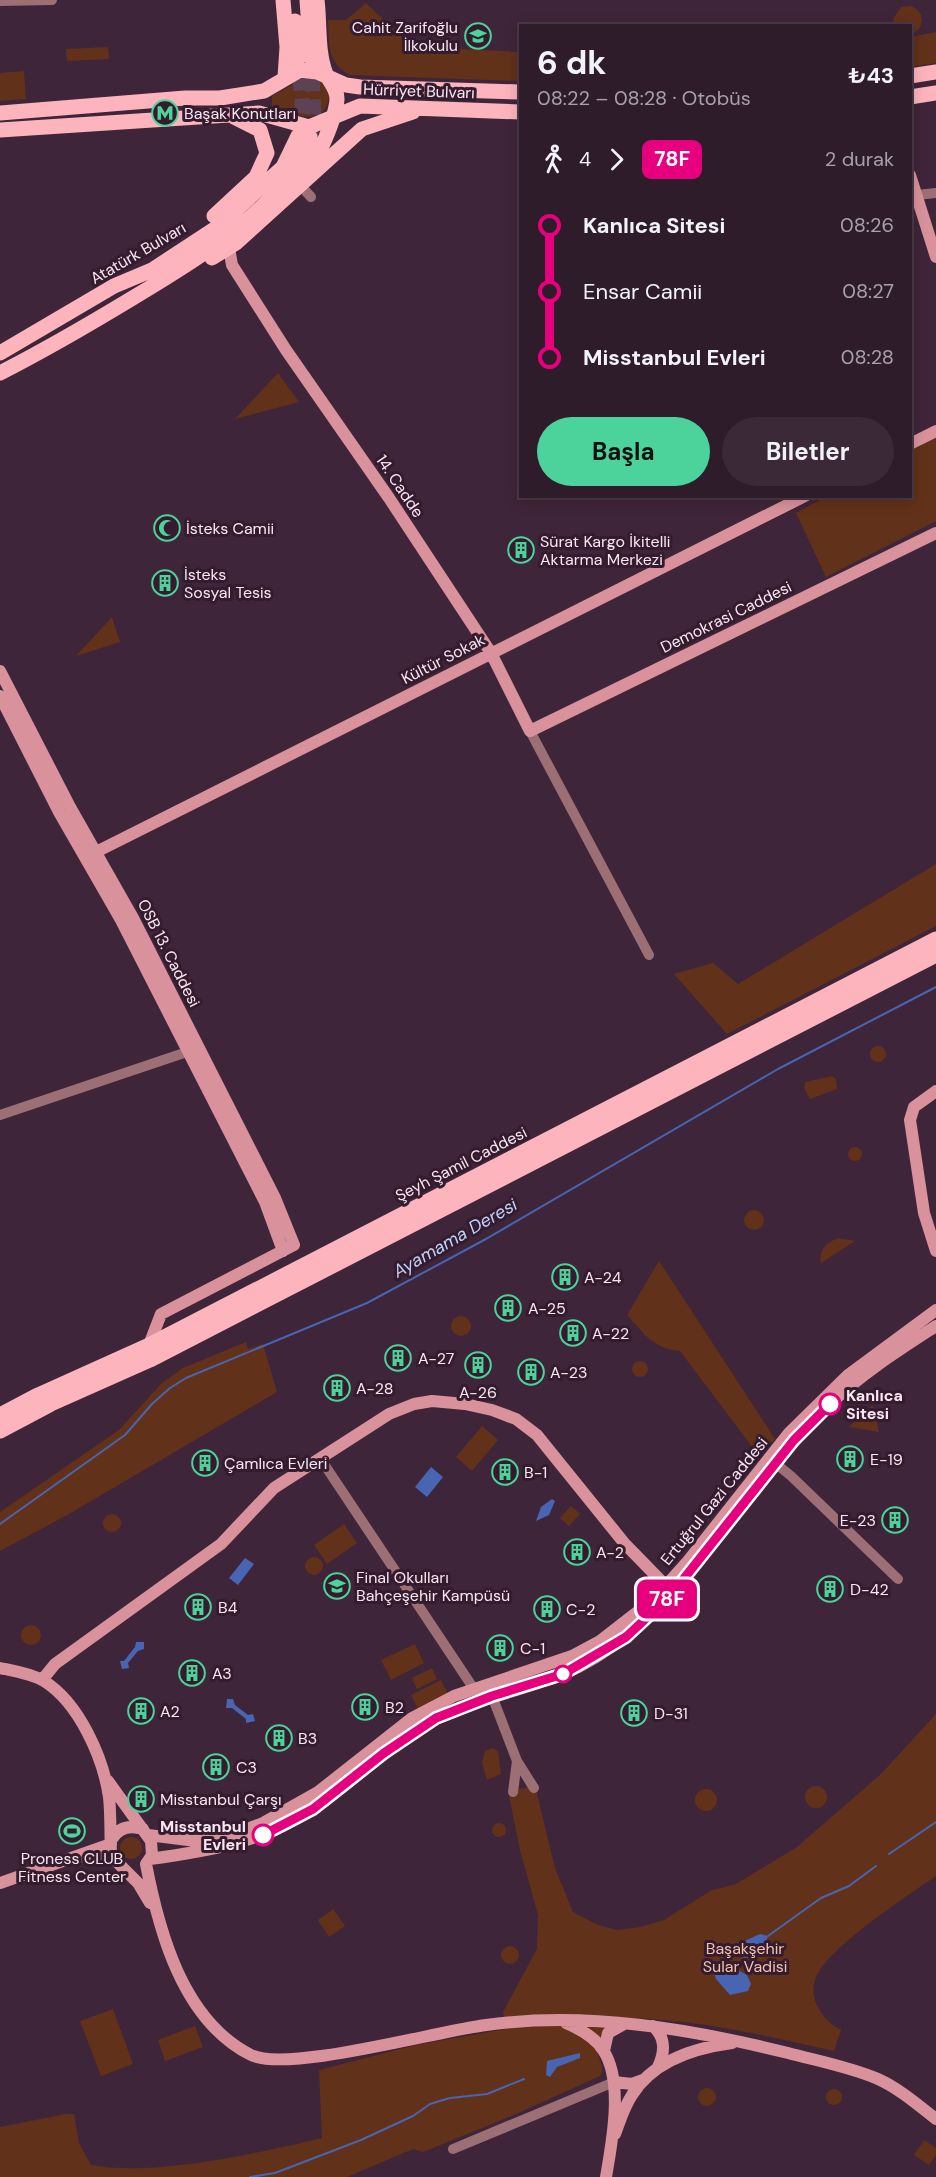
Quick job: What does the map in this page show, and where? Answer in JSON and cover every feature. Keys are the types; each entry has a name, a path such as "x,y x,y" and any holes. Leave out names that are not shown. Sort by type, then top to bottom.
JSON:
{"main road":[{"path":"0,113 185,98 220,98 264,91 285,77 287,47 283,0"},
{"path":"293,0 304,58 307,0"},
{"path":"300,185 316,159 337,98 332,82 327,76 317,0"},
{"name":"Hürriyet Bulvarı","path":"285,77 300,70 327,76 346,85 360,87 519,92"},
{"path":"912,76 936,72"},
{"path":"912,97 936,93"},
{"name":"Hürriyet Bulvarı","path":"0,130 268,114 305,127 319,124 332,116 360,106 519,112"},
{"path":"0,373 42,352 176,272 223,252 362,129 395,116 424,109"},
{"path":"152,270 222,210 261,170 267,153 264,135 257,126 228,115"},
{"name":"Atatürk Bulvarı","path":"0,353 114,286 152,270 216,228 283,167 304,136 303,157 291,176 272,197 221,241 176,272"},
{"name":"Şeyh Şamil Caddesi","path":"0,1416 38,1395 149,1345 936,939"},
{"name":"Şeyh Şamil Caddesi","path":"0,1431 51,1404 150,1360 936,955"}],"street":[{"path":"0,1 52,0"},
{"path":"912,181 936,257"},
{"path":"300,185 311,197"},
{"path":"917,195 936,193"},
{"name":"14. Cadde","path":"223,252 491,653 530,731"},
{"path":"912,443 936,431"},
{"name":"Kültür Sokak","path":"96,852 801,498"},
{"name":"Demokrasi Caddesi","path":"530,731 936,533"},
{"path":"0,671 3,692 11,704"},
{"name":"OSB 13. Caddesi","path":"11,704 96,852 275,1198 294,1245 284,1251 265,1202 121,920 59,812 11,704"},
{"path":"530,731 649,955"},
{"path":"0,1115 187,1052 200,1051"},
{"path":"936,1091 914,1107 910,1120 924,1213 936,1251"},
{"path":"149,1345 161,1314 284,1251"},
{"name":"Ertuğrul Gazi Caddesi","path":"148,1862 234,1846 282,1826 313,1809 416,1730 436,1718 492,1696 563,1674 626,1637 670,1596 772,1461 789,1433 848,1375 936,1310"},
{"name":"Ertuğrul Gazi Caddesi","path":"145,1832 196,1841 220,1839 263,1823 318,1792 412,1718 454,1696 572,1656 600,1641 632,1619 666,1586 772,1461 830,1404 862,1377 936,1326"},
{"path":"42,1680 55,1664 220,1544 274,1488 389,1414 414,1404 432,1401 465,1404 516,1419 537,1435 625,1544 666,1586"},
{"path":"320,1458 474,1689 492,1696 517,1761 534,1788"},
{"path":"772,1461 898,1579"},
{"path":"0,1668 42,1680 67,1702 81,1722 103,1775 108,1795 111,1841 118,1863 138,1883 157,1917 177,1972 199,2006 224,2036 251,2055 263,2059 303,2059 485,2025 560,2020 626,2023 742,2042 854,2070 880,2080 903,2093 936,2119"},
{"path":"513,1792 517,1761"},
{"path":"103,1775 145,1832 153,1849 148,1862 157,1917"},
{"path":"0,1883 77,1856 111,1841 115,1833 127,1827 145,1832"},
{"path":"77,1856 136,1868 148,1862"},
{"path":"560,2020 585,2033 604,2051 615,2082 612,2142 606,2177"},
{"path":"604,2051 608,2033 626,2023"},
{"path":"653,2026 663,2043 663,2057 658,2067"},
{"path":"612,2142 628,2103 644,2080 658,2067 695,2050 742,2042"},
{"path":"453,2149 615,2082 632,2084 644,2080"}],"green space":[{"path":"366,3 406,41 423,47 519,52 519,81 349,75 333,58 329,44 328,20 346,20"},
{"path":"911,6 920,12 921,25 912,34 912,24 894,24 893,19 901,7"},
{"path":"936,32 936,63 912,67 912,37"},
{"path":"108,47 109,59 67,61 66,49"},
{"path":"24,71 26,99 0,101 0,73"},
{"path":"308,76 321,80 326,85 329,95 324,110 314,116 304,116 272,107 272,96"},
{"path":"278,373 299,402 235,419"},
{"path":"936,438 936,521 826,577 796,513 823,498 912,498 912,450"},
{"path":"112,617 120,642 76,656"},
{"path":"936,864 936,926 727,1034 674,974 713,963 738,984"},
{"path":"875,1046 881,1046 886,1054 884,1060 875,1062 870,1057 870,1051"},
{"path":"832,1076 836,1079 837,1089 810,1099 804,1088 805,1082"},
{"path":"852,1147 858,1147 862,1154 858,1161 852,1161 848,1157 848,1151"},
{"path":"750,1210 758,1210 764,1216 764,1224 758,1230 750,1230 744,1224 744,1216"},
{"path":"838,1238 855,1241 821,1263 820,1258 824,1247"},
{"path":"659,1261 775,1439 759,1456 680,1351 656,1344 627,1315"},
{"path":"461,1316 468,1319 471,1326 468,1333 461,1336 454,1333 451,1326 454,1319"},
{"path":"246,1342 248,1349 263,1344 277,1392 69,1514 0,1551 0,1512 119,1430 162,1383 183,1368"},
{"path":"640,1361 646,1363 648,1369 646,1375 640,1377 634,1375 632,1369 634,1363"},
{"path":"873,1405 879,1432 849,1427"},
{"path":"482,1426 498,1440 472,1471 456,1457"},
{"path":"571,1506 580,1514 569,1526 560,1518"},
{"path":"108,1514 116,1514 121,1519 119,1530 108,1532 103,1527 103,1519"},
{"path":"344,1524 357,1543 327,1564 314,1545"},
{"path":"310,1557 318,1557 323,1562 321,1573 310,1575 305,1570 305,1562"},
{"path":"31,1625 38,1628 41,1635 38,1642 31,1645 24,1642 21,1635 24,1628"},
{"path":"415,1644 424,1663 391,1680 381,1660"},
{"path":"432,1668 437,1679 417,1689 412,1678"},
{"path":"441,1680 448,1694 418,1709 411,1695"},
{"name":"Başakşehir Sular Vadisi","path":"936,1714 936,1876 852,1937 836,1951 816,1977 814,1993 818,2008 828,2021 841,2030 834,2051 753,2033 698,2024 643,2018 615,2018 599,2039 597,2052 602,2065 600,2076 423,2152 413,2149 347,2177 0,2177 0,2127 66,2114 74,2114 79,2143 91,2165 116,2168 175,2166 206,2162 322,2138 319,2070 416,2045 506,2029 503,2012 537,1949 538,1915 520,1850 508,1791 535,1786 555,1868 573,1912 596,1924 616,1930 640,1927 664,1920 712,1890 736,1884 797,1847 881,1774"},
{"path":"493,1748 498,1751 501,1774 487,1780 482,1763 485,1751"},
{"path":"816,1786 824,1789 827,1797 824,1805 816,1808 808,1805 805,1797 808,1789"},
{"path":"706,1789 714,1792 717,1800 714,1808 706,1811 698,1808 695,1800 698,1792"},
{"path":"496,1823 502,1823 506,1830 502,1837 496,1837 492,1833 492,1827"},
{"path":"131,1837 139,1840 142,1848 139,1856 131,1859 123,1856 120,1848 123,1840"},
{"path":"333,1909 345,1926 329,1937 318,1920"},
{"path":"506,1946 514,1946 519,1951 517,1962 506,1964 501,1959 501,1951"},
{"path":"113,2009 133,2064 101,2076 80,2021"},
{"path":"195,2026 203,2047 165,2061 158,2040"},
{"path":"703,2088 711,2088 716,2093 714,2104 703,2106 698,2101 698,2093"},
{"path":"834,2089 842,2097 834,2105 826,2097"},
{"path":"924,2140 936,2148 936,2155 929,2165 914,2155"}],"water":[{"path":"431,1467 443,1477 427,1497 415,1487"},
{"path":"552,1499 555,1501 549,1515 536,1521 541,1507"},
{"path":"245,1558 254,1564 238,1585 229,1578"},
{"path":"136,1642 144,1642 144,1649 138,1651 128,1663 129,1668 122,1669 120,1661 124,1661 135,1647"},
{"path":"227,1699 233,1699 235,1705 248,1715 253,1714 255,1721 246,1723 246,1719 232,1708 226,1708"},
{"path":"760,1934 768,1936 766,1942 751,1956 744,1958 739,1956 738,1944"},
{"path":"720,1960 747,1975 751,1984 748,1991 730,1995 716,1979 711,1965"},
{"path":"580,2053 580,2058 557,2067 550,2077 546,2075 547,2061"}],"waterway":[{"name":"Ayamama Deresi","path":"0,1524 125,1435 152,1404 186,1378 367,1303 486,1239 778,1069 936,987"},
{"path":"889,1854 936,1822"},
{"path":"768,1936 821,1898 849,1886 876,1866"},
{"path":"250,2177 275,2173 361,2140 413,2116 430,2104 450,2098 487,2094 524,2079"}],"tunnel":[{"path":"298,59 303,112 298,136"},
{"path":"310,137 314,112 311,59"}],"bus line":[{"name":"78F","path":"263,1835 313,1809 384,1753 436,1718 492,1696 518,1690 563,1674 626,1637 670,1596 794,1440 830,1404"}],"place":[{"name":"Cahit Zarifoğlu İlkokulu","path":"478,36"},
{"name":"Başak Konutları","path":"165,113"},
{"name":"İsteks Camii","path":"167,528"},
{"name":"Sürat Kargo İkitelli Aktarma Merkezi","path":"521,550"},
{"name":"İsteks Sosyal Tesis","path":"165,583"},
{"name":"A-24","path":"565,1277"},
{"name":"A-25","path":"508,1308"},
{"name":"A-22","path":"573,1333"},
{"name":"A-27","path":"398,1358"},
{"name":"A-26","path":"478,1365"},
{"name":"A-23","path":"531,1372"},
{"name":"A-28","path":"337,1388"},
{"name":"Kanlıca Sitesi","path":"830,1404"},
{"name":"E-19","path":"850,1459"},
{"name":"Çamlıca Evleri","path":"205,1463"},
{"name":"B-1","path":"505,1472"},
{"name":"E-23","path":"895,1520"},
{"name":"A-2","path":"577,1552"},
{"name":"Final Okulları Bahçeşehir Kampüsü","path":"337,1586"},
{"name":"D-42","path":"830,1589"},
{"name":"B4","path":"198,1607"},
{"name":"C-2","path":"547,1609"},
{"name":"C-1","path":"500,1648"},
{"name":"A3","path":"192,1673"},
{"name":"B2","path":"365,1707"},
{"name":"A2","path":"141,1711"},
{"name":"D-31","path":"634,1713"},
{"name":"B3","path":"279,1738"},
{"name":"C3","path":"216,1767"},
{"name":"Misstanbul Çarşı","path":"141,1799"},
{"name":"Proness CLUB Fitness Center","path":"72,1831"},
{"name":"Misstanbul Evleri","path":"263,1835"}]}
